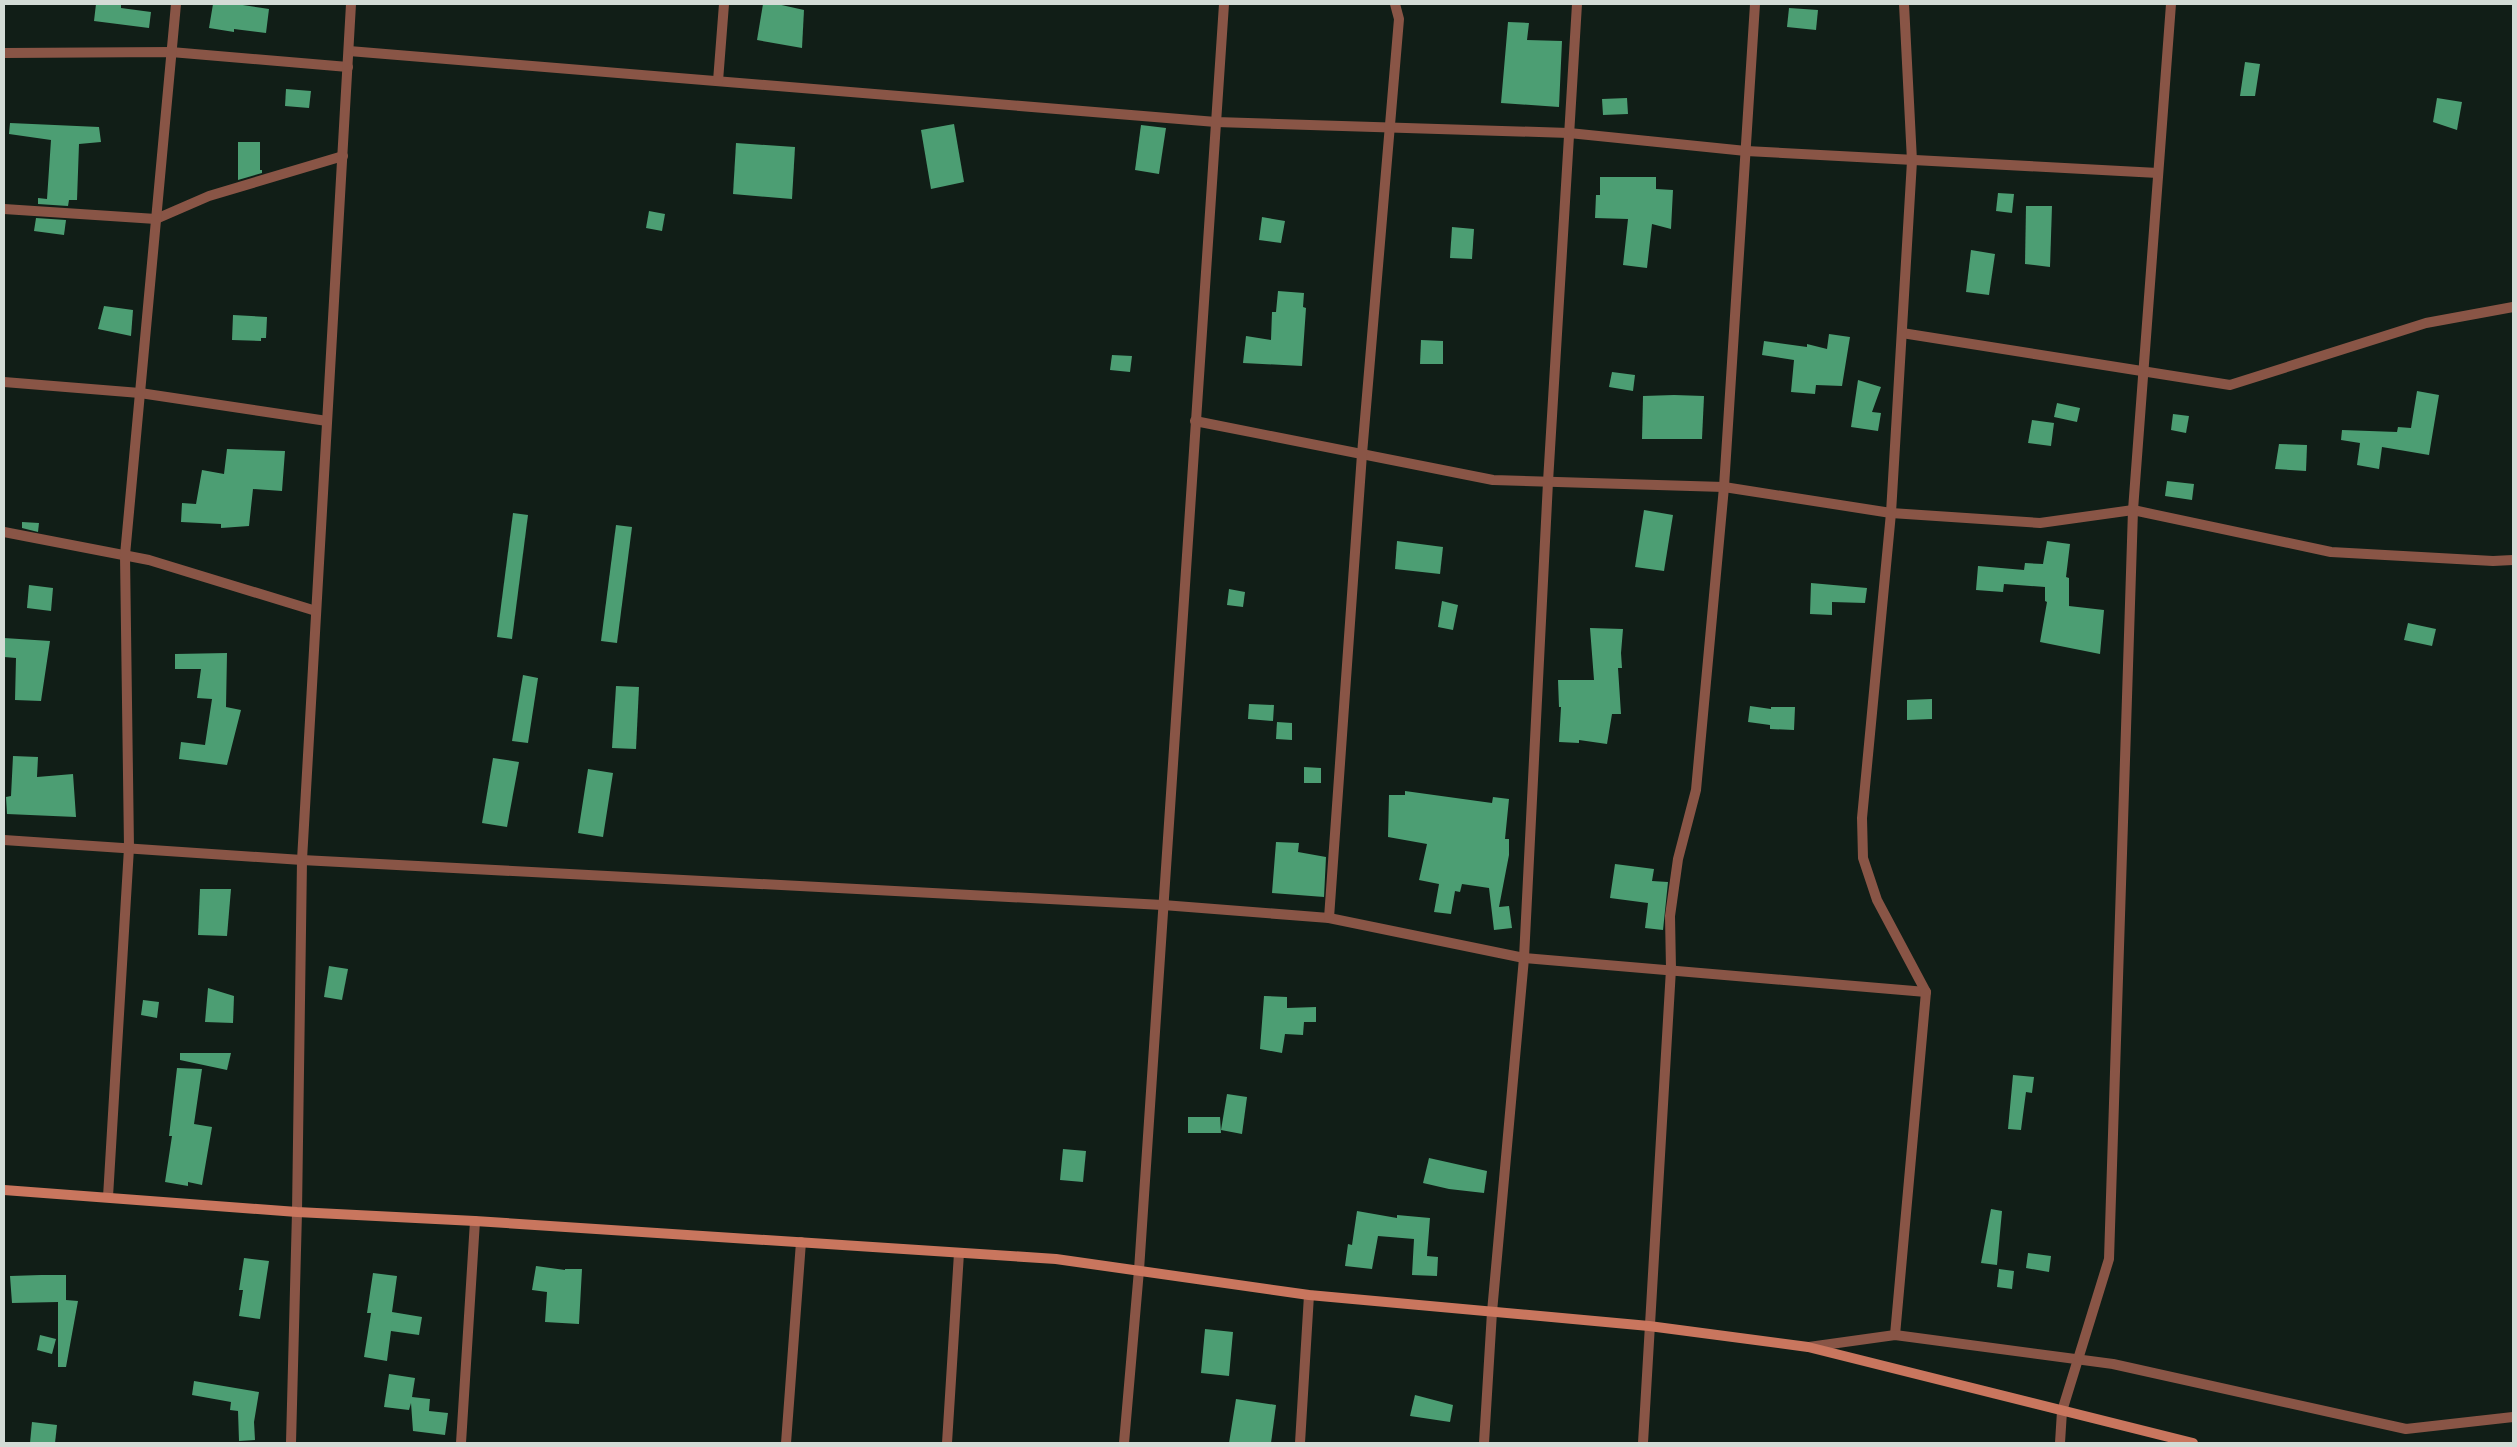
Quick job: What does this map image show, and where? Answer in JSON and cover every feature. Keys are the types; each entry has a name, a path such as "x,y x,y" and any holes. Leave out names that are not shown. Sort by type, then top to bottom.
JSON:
{"street":[{"path":"108,1197 129,848 125,555 176,4"},
{"path":"291,1443 297,1212 302,860 352,4"},
{"path":"718,81 724,4"},
{"path":"1124,1443 1139,1270 1224,4"},
{"path":"1329,918 1362,454 1399,19 1395,4"},
{"path":"1484,1443 1492,1312 1524,958 1548,482 1577,4"},
{"path":"1643,1443 1671,969 1670,916 1678,859 1696,790 1724,488 1755,4"},
{"path":"1895,1335 1926,992 1877,900 1863,858 1862,818 1891,513 1912,161 1904,4"},
{"path":"2060,1443 2062,1411 2076,1360 2109,1259 2133,510 2171,4"},
{"path":"349,51 1216,122 1569,133 1746,151 2158,173"},
{"path":"4,53 172,52 348,67"},
{"path":"4,209 156,219 209,196 343,156"},
{"path":"1902,333 2230,385 2426,323 2513,307"},
{"path":"4,382 140,393 327,421"},
{"path":"1195,421 1492,480 1724,488 1891,513 2040,523 2133,510 2331,552 2493,561 2513,560"},
{"path":"4,532 149,560 316,611"},
{"path":"4,840 302,860 1163,905 1329,918 1524,958 1926,992"},
{"path":"4,1190 297,1212 475,1221 1056,1259 1309,1295 1649,1326 1808,1347 2193,1443"},
{"path":"461,1443 475,1221"},
{"path":"786,1443 800,1242"},
{"path":"947,1443 959,1253"},
{"path":"1300,1443 1309,1295"},
{"path":"1808,1347 1895,1335 2112,1364 2406,1429 2513,1417"}],"building":[{"path":"96,4 121,4 121,8 151,12 149,28 94,21"},
{"path":"213,4 236,4 269,9 266,33 234,29 234,32 209,28"},
{"path":"763,4 777,4 804,10 802,48 757,40"},
{"path":"1789,8 1818,10 1816,30 1787,27"},
{"path":"1508,22 1529,23 1527,40 1562,41 1559,107 1501,103"},
{"path":"2245,62 2260,64 2255,96 2240,96"},
{"path":"286,89 311,91 309,108 285,106"},
{"path":"1627,98 1628,114 1603,115 1602,99"},
{"path":"2437,98 2462,102 2457,130 2433,122"},
{"path":"10,123 99,127 101,142 79,144 77,200 69,200 68,206 38,204 38,198 47,199 51,140 9,134"},
{"path":"954,124 964,182 931,189 921,130"},
{"path":"1141,125 1166,128 1159,174 1135,170"},
{"path":"238,142 260,142 260,170 262,170 262,173 238,180"},
{"path":"736,143 795,147 792,199 733,194"},
{"path":"1600,177 1656,177 1656,189 1673,190 1671,229 1652,224 1647,268 1623,265 1628,219 1595,218 1596,195 1600,195"},
{"path":"1998,193 2014,194 2012,213 1996,211"},
{"path":"2026,206 2052,206 2050,267 2025,264"},
{"path":"649,211 665,214 662,231 646,228"},
{"path":"1262,217 1285,221 1281,243 1259,240"},
{"path":"36,218 66,220 64,235 34,231"},
{"path":"1452,227 1474,229 1472,259 1450,258"},
{"path":"1971,250 1995,254 1989,295 1966,292"},
{"path":"1278,291 1304,293 1303,307 1306,308 1302,366 1243,363 1246,336 1271,340 1272,312 1276,312"},
{"path":"104,306 133,310 131,336 98,329"},
{"path":"233,315 267,317 266,338 261,338 261,341 232,340"},
{"path":"1829,334 1850,337 1842,386 1816,385 1815,394 1791,392 1794,360 1762,355 1764,341 1807,347 1807,344 1827,349"},
{"path":"1421,340 1443,341 1443,364 1420,364"},
{"path":"1112,355 1132,356 1130,372 1110,370"},
{"path":"1612,372 1635,375 1633,391 1609,387"},
{"path":"1858,380 1881,387 1872,412 1881,413 1878,431 1851,427"},
{"path":"2417,391 2439,395 2429,455 2382,447 2379,469 2357,465 2360,443 2341,440 2342,430 2397,432 2398,427 2411,428"},
{"path":"1643,396 1704,396 1702,439 1642,439"},
{"path":"2057,403 2080,408 2077,422 2054,417"},
{"path":"2173,414 2189,416 2186,433 2171,430"},
{"path":"2032,420 2054,423 2051,446 2028,443"},
{"path":"2279,444 2307,445 2306,471 2275,469"},
{"path":"227,449 285,451 282,491 253,489 249,526 221,528 221,524 181,522 182,503 196,504 202,470 224,474"},
{"path":"2167,481 2194,484 2192,500 2165,496"},
{"path":"1644,510 1673,515 1664,571 1635,567"},
{"path":"513,513 528,515 512,639 497,637"},
{"path":"22,522 39,523 38,532 22,528"},
{"path":"616,525 632,527 617,643 601,641"},
{"path":"1397,541 1443,547 1440,574 1395,569"},
{"path":"2047,541 2070,544 2066,577 2069,578 2069,606 2104,610 2100,654 2040,642 2047,602 2045,601 2045,587 2004,584 2003,592 1976,590 1978,566 2024,570 2025,563 2043,564"},
{"path":"1811,583 1867,588 1865,603 1832,602 1832,615 1810,614"},
{"path":"29,585 53,588 51,611 27,608"},
{"path":"1229,589 1245,592 1243,607 1227,605"},
{"path":"1442,601 1458,605 1453,630 1438,627"},
{"path":"2408,623 2436,629 2432,646 2404,640"},
{"path":"1590,628 1623,629 1622,668 1618,668 1621,714 1612,714 1607,744 1579,740 1579,743 1559,742 1561,707 1559,707 1558,680 1594,680"},
{"path":"4,638 50,641 41,701 15,700 16,658 4,657"},
{"path":"227,653 226,707 241,710 227,765 179,759 181,742 205,745 212,699 197,698 201,669 175,669 175,654"},
{"path":"523,675 538,678 528,743 512,741"},
{"path":"616,686 639,687 636,749 612,748"},
{"path":"1932,699 1932,719 1907,720 1907,700"},
{"path":"1249,704 1274,705 1273,721 1248,719"},
{"path":"1750,706 1771,709 1771,707 1795,707 1794,730 1770,729 1770,725 1748,722"},
{"path":"1277,722 1292,723 1292,740 1276,739"},
{"path":"13,756 38,757 37,777 73,774 76,817 7,814 6,797 11,796"},
{"path":"493,758 519,762 507,827 482,823"},
{"path":"1304,767 1321,768 1321,783 1304,783"},
{"path":"588,769 613,773 603,837 578,833"},
{"path":"1405,791 1492,803 1493,797 1509,799 1505,839 1509,839 1509,855 1499,907 1509,906 1512,928 1494,930 1489,888 1462,884 1460,892 1455,891 1451,914 1434,912 1439,884 1419,880 1427,844 1388,837 1389,795 1405,795"},
{"path":"1276,842 1299,843 1298,852 1326,857 1324,897 1272,893"},
{"path":"1615,864 1654,869 1652,881 1668,882 1663,930 1645,928 1648,903 1610,898"},
{"path":"200,889 231,889 227,936 198,935"},
{"path":"329,966 348,969 342,1000 324,997"},
{"path":"208,988 234,996 233,1023 205,1022"},
{"path":"1264,996 1287,997 1287,1008 1316,1007 1316,1022 1304,1022 1303,1035 1285,1034 1282,1053 1260,1049"},
{"path":"143,1000 159,1002 157,1018 141,1015"},
{"path":"180,1053 231,1053 227,1070 180,1060"},
{"path":"177,1068 202,1069 194,1124 212,1127 202,1185 188,1182 188,1186 165,1182 172,1136 169,1136"},
{"path":"2013,1075 2034,1077 2032,1093 2026,1092 2021,1130 2008,1129"},
{"path":"1227,1094 1247,1097 1242,1134 1221,1130"},
{"path":"1188,1117 1220,1117 1221,1133 1188,1133"},
{"path":"1063,1149 1086,1151 1083,1182 1060,1180"},
{"path":"1429,1158 1487,1171 1484,1193 1449,1189 1423,1183"},
{"path":"1991,1209 2002,1211 1997,1265 1981,1263"},
{"path":"1357,1211 1397,1218 1397,1215 1430,1218 1427,1256 1438,1257 1437,1276 1412,1275 1414,1239 1378,1236 1372,1269 1345,1266 1348,1244 1352,1245"},
{"path":"2028,1253 2051,1256 2049,1272 2026,1268"},
{"path":"244,1258 269,1261 260,1319 239,1316 243,1290 239,1290"},
{"path":"536,1266 565,1270 582,1269 579,1324 545,1322 547,1292 532,1290"},
{"path":"1999,1269 2014,1271 2012,1289 1997,1287"},
{"path":"373,1273 397,1276 392,1312 422,1317 419,1335 391,1331 387,1361 364,1357 371,1313 367,1313"},
{"path":"66,1275 66,1300 78,1301 66,1367 58,1367 58,1302 12,1303 10,1276"},
{"path":"1205,1329 1233,1332 1229,1376 1201,1373"},
{"path":"40,1335 56,1339 52,1354 37,1350"},
{"path":"389,1374 415,1378 412,1397 430,1399 429,1411 448,1413 445,1435 413,1431 411,1403 409,1410 384,1407"},
{"path":"194,1381 259,1392 254,1422 255,1440 239,1441 238,1411 230,1410 231,1402 192,1395"},
{"path":"1415,1395 1453,1405 1450,1422 1410,1416"},
{"path":"1236,1399 1276,1405 1271,1443 1229,1443"},
{"path":"32,1422 57,1425 55,1443 30,1443"}]}
